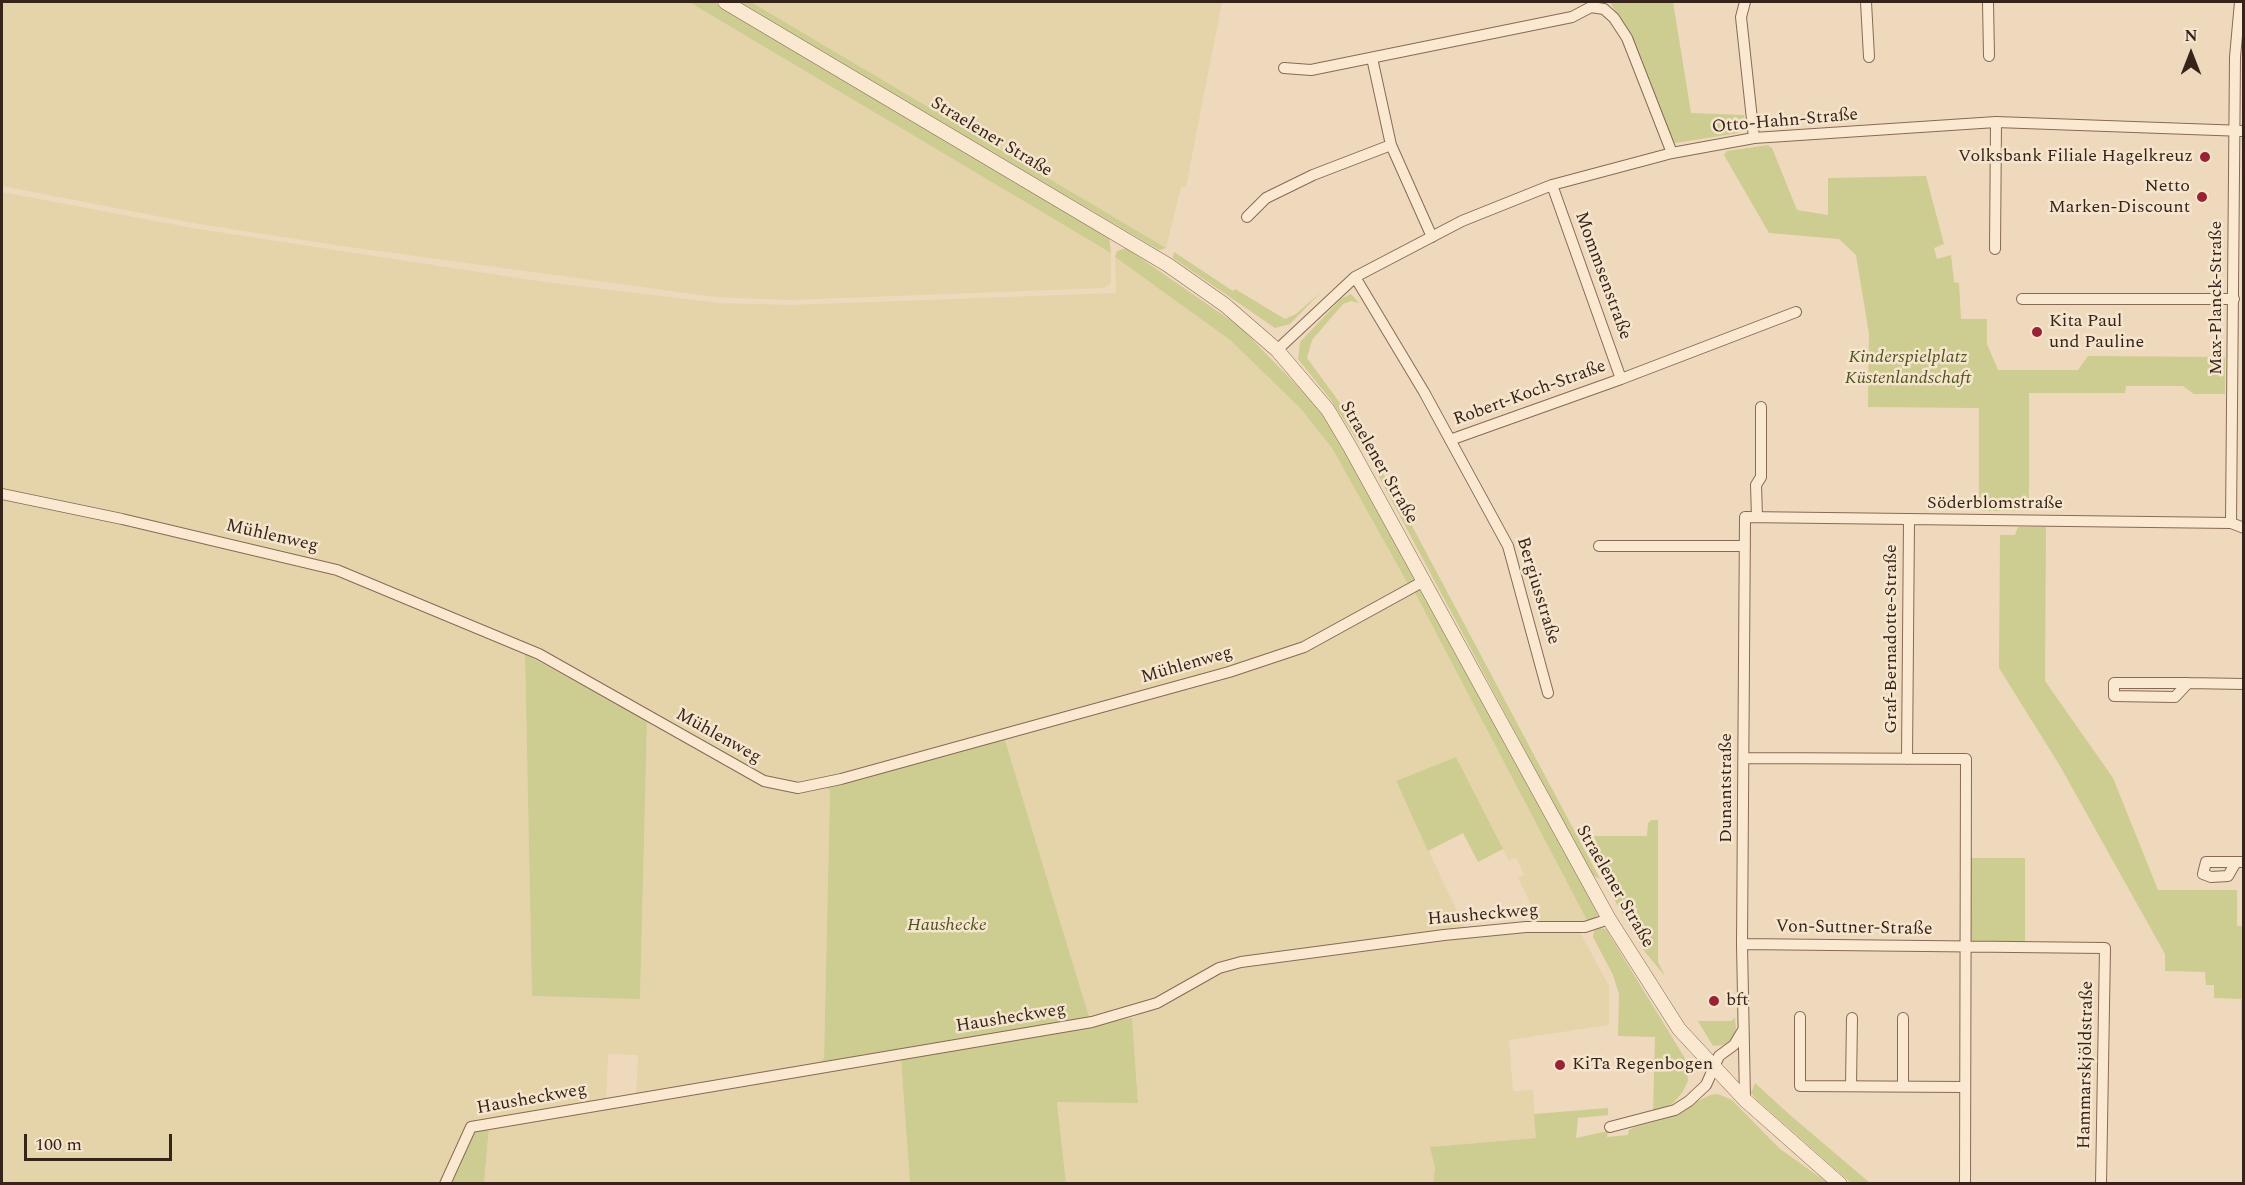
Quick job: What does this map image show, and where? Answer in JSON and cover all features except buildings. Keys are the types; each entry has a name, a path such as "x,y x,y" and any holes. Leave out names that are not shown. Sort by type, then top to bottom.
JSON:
{"street":[{"name":"Straelener Straße","path":"725,2 1159,260 1225,305 1277,350 1328,410 1609,919 1679,1029 1745,1100 1840,1184"},
{"path":"1743,2 1741,16 1754,138"},
{"path":"1866,2 1869,57"},
{"path":"1988,2 1989,56"},
{"name":"Max-Planck-Straße","path":"2231,523 2239,359 2234,299 2239,131 2235,57 2240,2"},
{"path":"1284,68 1311,70 1572,17 1592,7 1604,9 1614,18 1627,38 1672,153"},
{"path":"1372,58 1391,145 1432,237"},
{"name":"Otto-Hahn-Straße","path":"1277,350 1355,277 1485,210 1552,185 1672,153 1754,138 1996,122 2239,131"},
{"path":"1995,249 1996,122"},
{"path":"1247,217 1266,198 1313,175 1391,145"},
{"name":"Mommsenstraße","path":"1552,185 1621,379"},
{"name":"Robert-Koch-Straße","path":"1355,277 1450,440 1621,379 1796,312"},
{"path":"2022,298 2234,299"},
{"path":"1757,517 1756,485 1761,477 1761,407"},
{"name":"Bergiusstraße","path":"1450,440 1508,546 1548,693"},
{"name":"Mühlenweg","path":"2,494 122,519 337,570 539,654 764,781 798,788 842,779 1229,672 1304,647 1341,629 1424,581"},
{"name":"Söderblomstraße","path":"1745,517 2231,523 2244,528"},
{"name":"Dunantstraße","path":"1745,517 1742,944 1745,1100"},
{"name":"Graf-Bernadotte-Straße","path":"1908,759 1909,520"},
{"path":"1599,546 1745,546"},
{"path":"2188,683 2175,697 2114,696 2114,683 2188,683 2244,684"},
{"name":"Graf-Bernadotte-Straße","path":"1744,758 1966,759 1964,946"},
{"name":"Hausheckweg","path":"445,1184 471,1127 1092,1022 1157,1002 1219,968 1241,962 1456,934 1526,927 1585,927 1609,919"},
{"name":"Von-Suttner-Straße","path":"1742,944 2105,948"},
{"path":"1964,946 1965,1184"},
{"name":"Hammarskjöldstraße","path":"2101,1184 2105,948"},
{"path":"1800,1017 1800,1086 1964,1087"},
{"path":"1851,1086 1852,1018"},
{"path":"1903,1018 1903,1086"},
{"path":"1610,1127 1676,1110 1707,1085 1719,1056 1734,1045 1743,1030"}],"shaded area":[{"path":"2,2 689,2 1111,253 1111,283 1104,288 790,300 715,297 335,245 193,223 2,186"},
{"path":"751,2 1222,2 1186,187 1181,187 1166,248"},
{"path":"2,192 192,228 544,282 720,303 790,305 1116,293 1115,257 1230,340 1301,409 1332,448 1409,585 1302,644 1228,669 841,776 800,784 772,780 528,646 353,571 122,514 2,490"},
{"path":"2,497 333,574 385,592 525,654 532,996 640,998 647,721 762,784 824,786 830,790 824,1058 817,1066 636,1096 638,1055 608,1054 606,1101 470,1124 442,1183 2,1183"},
{"path":"1413,589 1589,924 1540,924 1518,878 1524,875 1516,858 1509,861 1456,757 1396,782 1466,930 1239,959 1158,998 1090,1020 1004,737 1305,649"},
{"path":"1574,930 1581,934 1609,986 1609,1025 1509,1040 1513,1091 1533,1090 1536,1138 1431,1147 1435,1168 1433,1183 1066,1183 1057,1101 1138,1103 1132,1018 1219,971 1505,933"},
{"path":"901,1059 910,1183 484,1184 489,1127"}],"green space":[{"path":"689,2 714,2 834,72 1109,237 1111,253"},
{"path":"736,2 751,2 1166,248 1159,250"},
{"path":"1610,2 1673,2 1691,113 1744,115 1745,123 1738,133 1676,143 1671,141 1630,35"},
{"name":"Kinderspielplatz Küstenlandschaft","path":"1768,145 1772,148 1797,210 1828,215 1828,178 1926,176 1944,244 1934,248 1937,259 1951,255 1954,282 1959,283 1961,319 1987,319 1987,344 1998,370 2078,370 2088,356 2225,357 2225,394 2194,394 2183,386 2126,386 2125,393 2029,393 2029,503 2022,503 2015,511 1982,511 1979,508 1979,408 1868,407 1869,334 1856,255 1839,239 1769,233 1724,155 1727,151"},
{"path":"1126,248 1239,326 1316,405 1330,424 1416,573 1413,581 1408,584 1332,448 1301,409 1230,340 1115,257 1117,251"},
{"path":"1174,252 1233,291 1235,289 1285,319 1296,314 1321,292 1290,324 1275,328 1173,258"},
{"path":"1351,294 1359,303 1351,301 1343,304 1312,340 1307,358 1348,414 1394,492 1600,879 1591,874 1370,460 1330,399 1298,359 1300,342 1341,299"},
{"path":"2018,527 2046,527 2045,681 2113,778 2158,890 2237,890 2237,926 2244,926 2243,1040 2241,1040 2241,999 2214,998 2214,985 2206,985 2205,972 2165,971 2165,954 2060,766 1999,668 2000,535 2015,535"},
{"path":"1413,589 1424,589 1592,901 1598,915 1589,924"},
{"path":"525,654 647,721 640,999 532,996"},
{"name":"Haushecke","path":"1004,737 1090,1020 817,1066 824,1058 830,790 824,786"},
{"path":"1456,757 1503,849 1478,862 1463,833 1428,851 1396,781"},
{"path":"1651,820 1658,820 1658,962 1665,976 1645,952 1614,899 1594,836 1647,836 1648,823"},
{"path":"1968,858 2025,858 2025,943 1970,943"},
{"path":"1599,928 1606,929 1686,1060 1688,1081 1682,1093 1672,1104 1653,1111 1655,1037 1618,1036 1619,994 1613,975 1593,937 1594,931"},
{"path":"1132,1018 1138,1103 1057,1102 1066,1183 910,1183 901,1059"},
{"path":"1735,1018 1736,1030 1733,1039 1723,1045 1713,1046 1698,1021 1731,1021"},
{"path":"1755,1083 1870,1183 1851,1183 1757,1100 1751,1093"},
{"path":"1718,1094 1732,1100 1780,1149 1828,1183 1433,1183 1435,1168 1430,1147 1536,1138 1534,1114 1608,1108 1608,1115 1578,1118 1576,1138 1608,1131 1607,1137 1628,1135 1629,1130 1635,1127 1661,1120 1710,1095"},
{"path":"489,1127 484,1183 449,1184 474,1130"}],"place":[{"name":"Volksbank Filiale Hagelkreuz","path":"2205,157"},
{"name":"Netto Marken-Discount","path":"2202,197"},
{"name":"Kita Paul und Pauline","path":"2037,332"},
{"name":"bft","path":"1714,1001"},
{"name":"KiTa Regenbogen","path":"1560,1065"}]}
